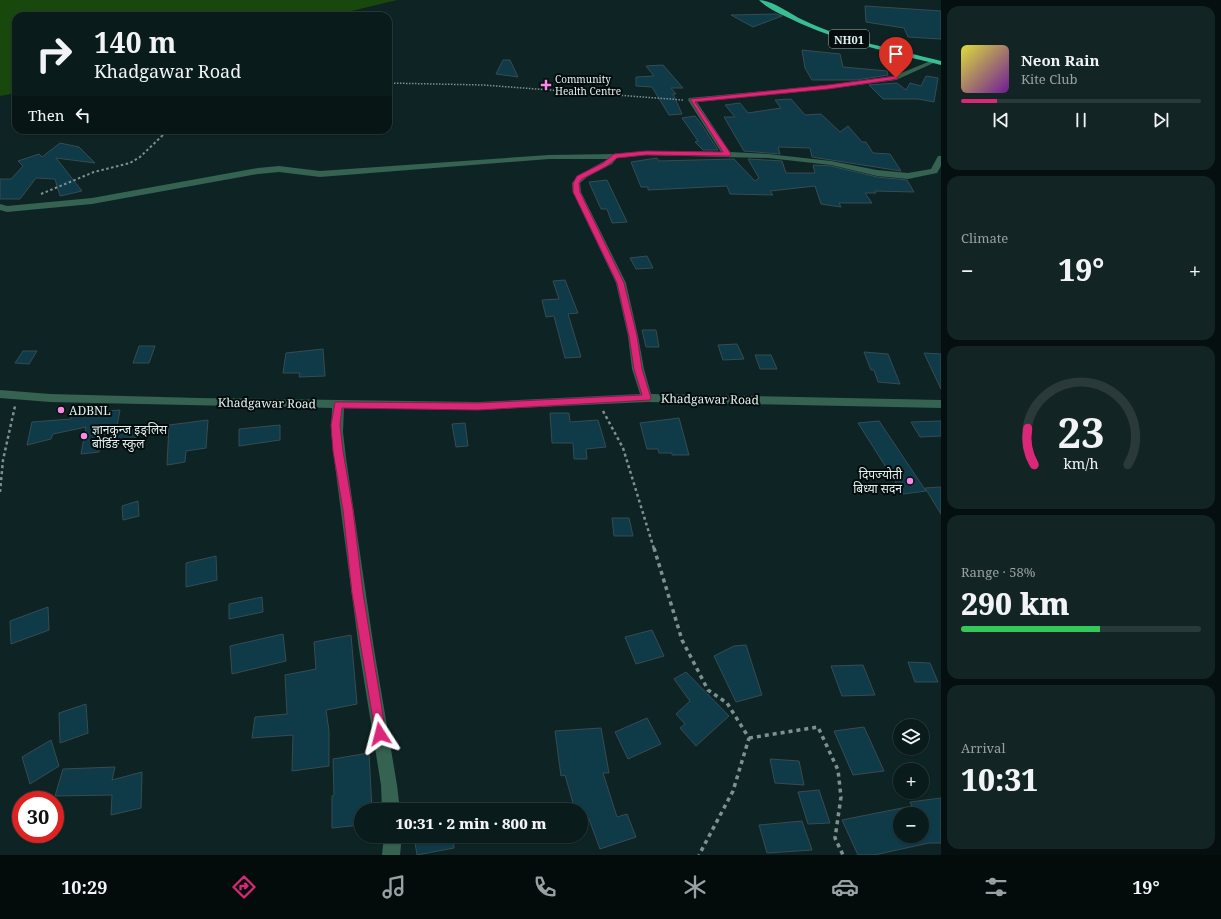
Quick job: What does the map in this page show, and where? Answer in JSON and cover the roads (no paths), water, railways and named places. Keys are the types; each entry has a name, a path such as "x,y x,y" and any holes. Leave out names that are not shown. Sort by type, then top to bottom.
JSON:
{"highway":[{"name":"NH01","path":"762,0 777,10 825,31 938,62"}],"street":[{"path":"727,154 692,100 828,87 896,78 938,62"},
{"path":"0,207 7,209 92,201 258,171 279,169 320,174 549,157 614,156 646,153 768,156 831,163 877,173 908,176 934,171 941,158"},
{"path":"614,156 613,159 580,178 576,183 577,192 621,283 633,336 638,369 647,398"},
{"name":"Khadgawar Road","path":"0,394 74,399 478,406 598,402 647,398 941,404"},
{"path":"338,404 336,425 338,451 348,510 358,593 389,785 390,803"},
{"path":"392,855 393,843"}],"place":[{"name":"Community Health Centre","path":"546,85"},
{"name":"ADBNL","path":"61,410"},
{"name":"ज्ञानकुन्ज इङ्लिस बोर्डिङ स्कुल","path":"84,436"},
{"name":"दिपज्योती बिध्या सदन","path":"910,481"}]}
